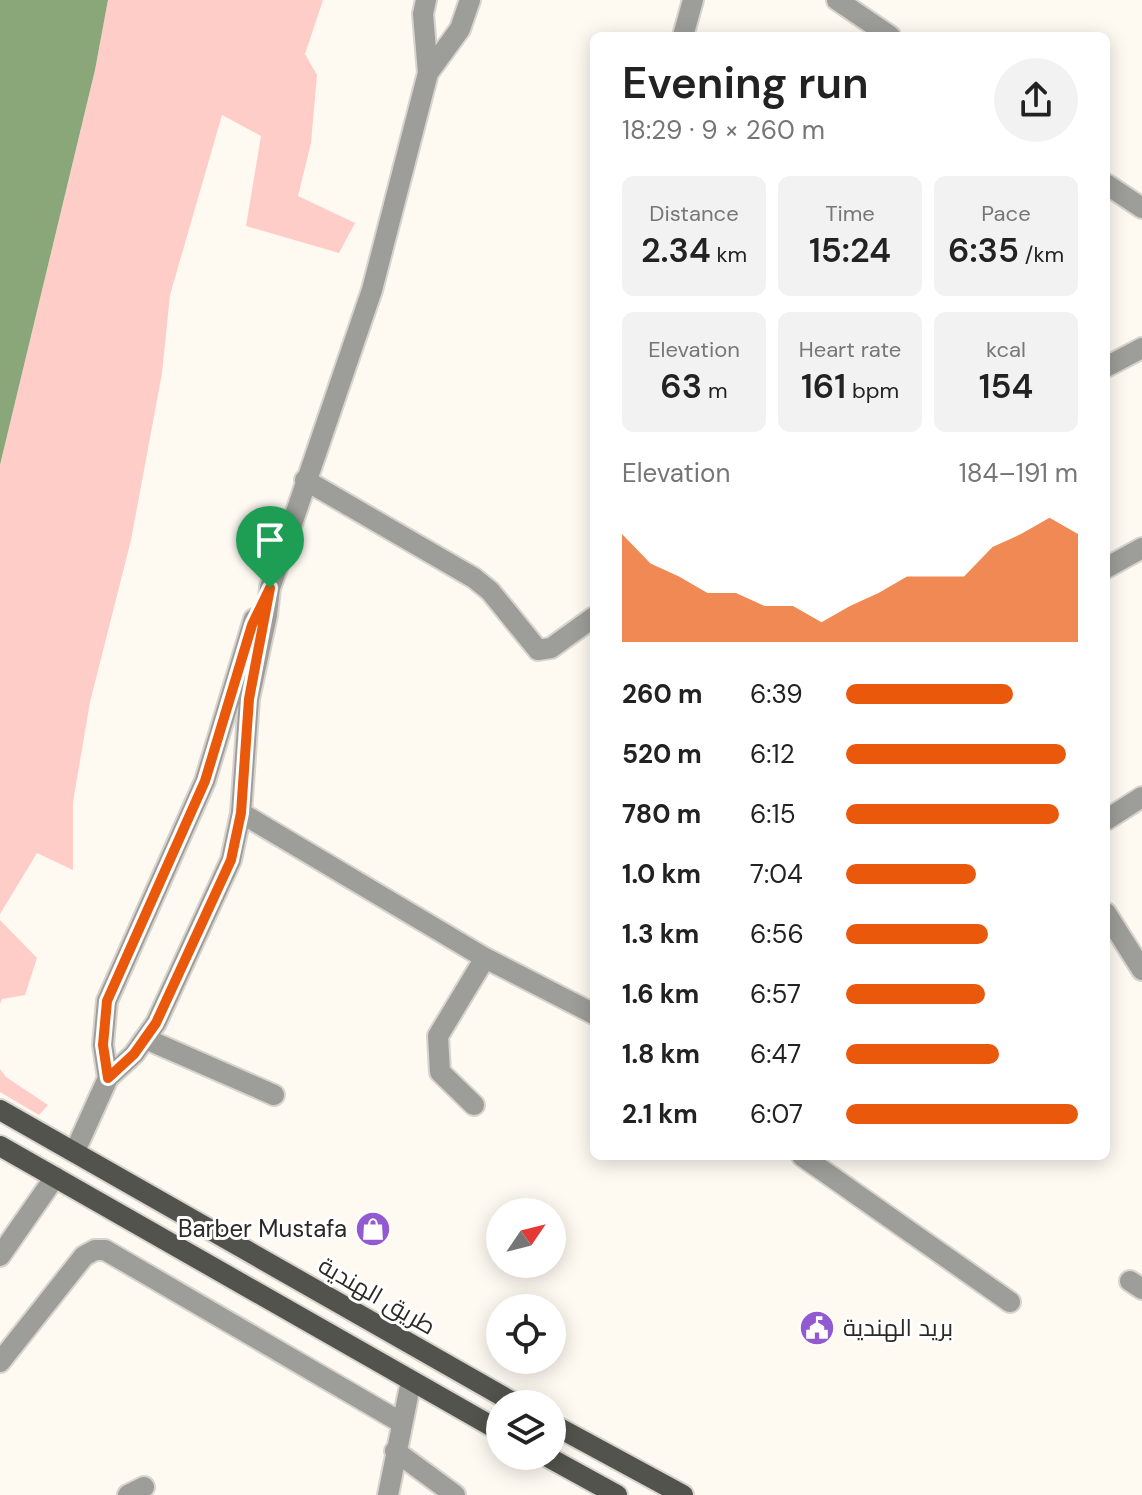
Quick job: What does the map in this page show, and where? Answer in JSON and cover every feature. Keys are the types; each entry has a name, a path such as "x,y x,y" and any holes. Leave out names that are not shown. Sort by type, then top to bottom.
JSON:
{"main road":[{"name":"طريق الهندية","path":"0,1110 492,1390"},
{"path":"0,1146 486,1423"},
{"path":"566,1432 683,1495"},
{"path":"566,1467 617,1495"}],"street":[{"path":"108,1078 103,1045 107,1001 205,781 252,625 270,588 372,290 428,73 423,14 426,0"},
{"path":"428,73 460,29 470,0"},
{"path":"684,32 693,0"},
{"path":"840,1 884,32"},
{"path":"1110,187 1142,208"},
{"path":"1110,365 1142,348"},
{"path":"305,480 474,578 490,591 538,650 551,648 590,620"},
{"path":"1110,566 1142,548"},
{"path":"75,1151 108,1078 146,1039 156,1023 231,860 241,813 247,720 270,588"},
{"path":"1110,817 1142,797"},
{"path":"241,813 485,958 590,1012"},
{"path":"1110,919 1142,970"},
{"path":"474,1105 440,1072 438,1036 485,958"},
{"path":"146,1039 274,1095"},
{"path":"808,1160 1010,1302"},
{"path":"0,1256 55,1177"},
{"path":"0,1362 84,1256 95,1250 105,1250 402,1423"},
{"path":"388,1495 411,1381"},
{"path":"395,1451 455,1495"}],"shaded area":[{"path":"0,0 108,0 95,70 0,465"},
{"path":"108,0 323,0 305,54 317,75 311,143 298,196 355,223 339,253 246,226 261,136 222,115 170,295 162,373 131,540 90,702 73,802 73,870 37,853 0,914 0,465 95,70"},
{"path":"0,920 37,958 25,995 2,999 0,1004"},
{"path":"0,1069 6,1077 48,1105 39,1115 0,1092"}],"place":[{"name":"Barber Mustafa","path":"373,1229"},
{"name":"بريد الهندية","path":"817,1328"}],"route":[{"path":"270,588 249,699 241,813 231,860 156,1023 134,1054 108,1078 103,1045 107,1001 205,781 252,625 270,588"}]}
